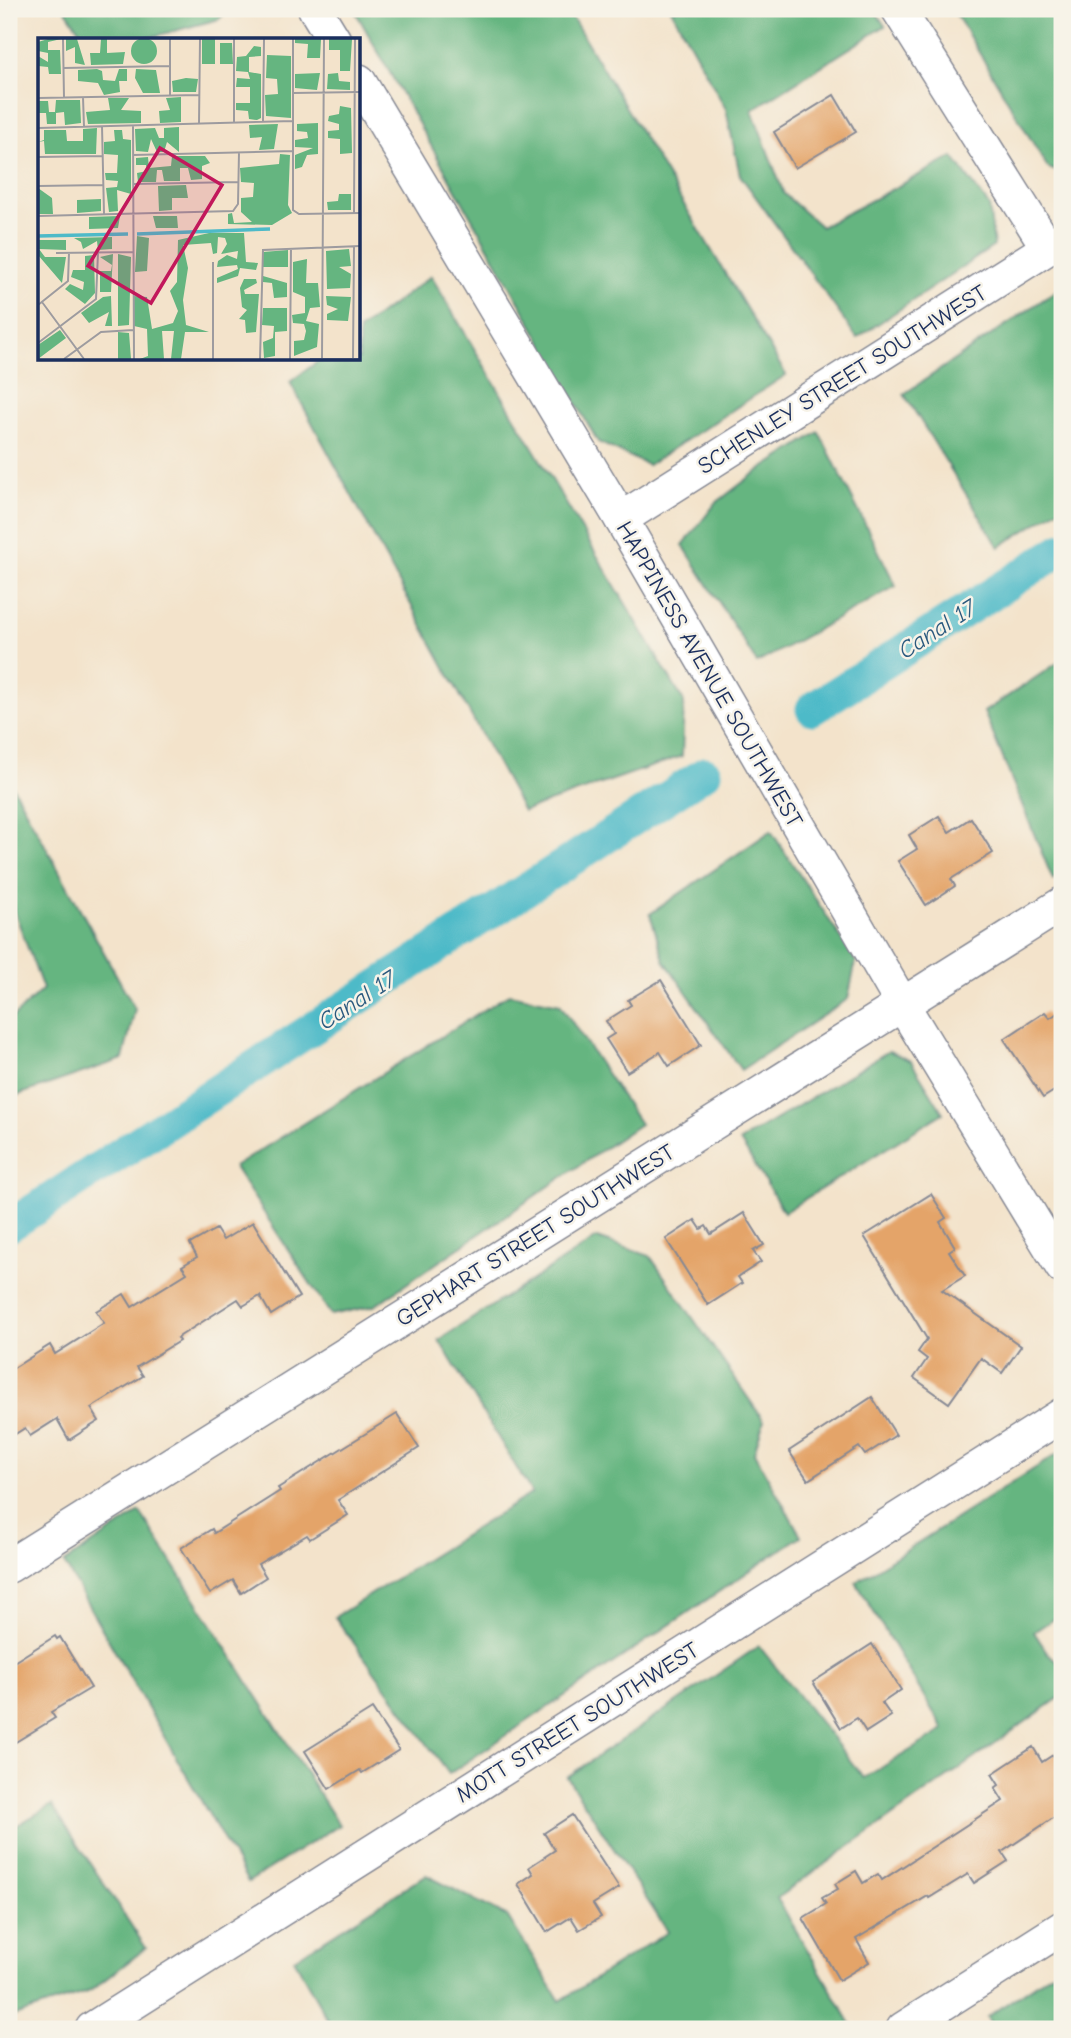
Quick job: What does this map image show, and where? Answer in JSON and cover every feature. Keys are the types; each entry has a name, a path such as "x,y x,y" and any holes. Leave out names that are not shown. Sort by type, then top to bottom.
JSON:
{"street":[{"path":"315,9 333,38"},
{"path":"898,9 1055,244"},
{"name":"HAPPINESS AVENUE SOUTHWEST","path":"360,83 621,519 902,1004 1062,1267"},
{"name":"SCHENLEY STREET SOUTHWEST","path":"621,519 1055,244"},
{"name":"GEPHART STREET SOUTHWEST","path":"9,1566 1062,904"},
{"name":"MOTT STREET SOUTHWEST","path":"92,2029 1062,1415"},
{"path":"903,2029 1062,1928"}],"green space":[{"path":"65,9 229,9 219,19 148,38 85,38"},
{"path":"354,9 567,9 786,375 648,465 598,442"},
{"path":"671,9 874,9 885,26 752,110 784,194 821,227 953,157 989,206 994,246 857,338 740,175 726,109"},
{"path":"953,9 1062,9 1062,173 1048,168"},
{"path":"431,276 684,702 682,756 523,811 290,382 320,360 360,360 360,329"},
{"path":"1062,287 1062,507 999,547 904,394"},
{"path":"819,432 896,586 757,663 683,545 716,503 751,476"},
{"path":"1062,660 1062,874 1053,880 984,712"},
{"path":"9,780 135,1009 123,1059 9,1098 9,1021 43,989 9,897"},
{"path":"771,831 856,961 848,999 741,1070 664,960 650,914"},
{"path":"509,994 560,1004 640,1124 374,1306 331,1315 234,1167"},
{"path":"889,1051 911,1061 943,1113 784,1212 740,1141"},
{"path":"597,1238 650,1256 764,1421 754,1453 801,1536 449,1774 335,1617 532,1493 439,1340"},
{"path":"1062,1451 1062,1613 1034,1632 1047,1652 1062,1666 1062,1703 1059,1698 777,1898 854,2029 333,2029 294,1959 426,1875 508,1917 560,2001 668,1932 567,1777 759,1646 864,1778 944,1730 856,1582"},
{"path":"140,1512 339,1825 248,1882 64,1563"},
{"path":"52,1805 146,1948 90,1991 14,2016 9,1994 9,1830"},
{"path":"1062,1966 1062,2029 994,2029 987,2017"}],"building":[{"path":"834,95 856,132 795,168 774,132"},
{"path":"939,816 949,832 971,818 993,853 951,879 955,886 926,905 898,861 917,849 909,835"},
{"path":"661,980 701,1045 669,1066 660,1052 627,1072 606,1039 614,1034 606,1021 631,1005 628,1000"},
{"path":"1062,1010 1062,1086 1043,1098 1004,1039 1045,1012 1050,1018"},
{"path":"931,1194 946,1218 940,1222 955,1247 949,1251 965,1276 942,1290 1021,1346 1002,1373 981,1358 949,1403 914,1378 927,1359 918,1352 927,1339 864,1236"},
{"path":"744,1213 764,1245 753,1251 761,1262 738,1277 742,1283 708,1305 666,1239 695,1220 701,1229 706,1226 711,1234"},
{"path":"253,1222 299,1297 271,1315 260,1296 243,1306 238,1299 137,1367 143,1376 91,1408 99,1421 69,1440 57,1419 30,1436 25,1428 9,1438 9,1371 50,1345 55,1354 104,1323 96,1311 124,1294 132,1307 187,1273 182,1266 197,1257 190,1244 216,1229 223,1240"},
{"path":"872,1397 896,1435 865,1455 859,1447 808,1480 789,1451"},
{"path":"397,1414 419,1448 338,1500 348,1515 310,1539 307,1535 258,1564 266,1577 241,1593 233,1580 210,1594 181,1548 212,1529 214,1533 280,1491 278,1488"},
{"path":"55,1636 57,1639 60,1637 91,1688 51,1712 55,1718 9,1746 9,1665"},
{"path":"872,1644 901,1690 882,1703 891,1716 866,1732 857,1718 841,1728 813,1682"},
{"path":"372,1709 399,1750 329,1789 305,1751"},
{"path":"1033,1747 1042,1762 1062,1749 1062,1812 1002,1852 1008,1861 974,1883 968,1874 856,1939 869,1962 839,1980 803,1918 826,1904 822,1898 838,1889 835,1884 856,1871 863,1883 878,1874 882,1880 1003,1801 995,1788 999,1785 992,1774"},
{"path":"572,1815 619,1888 593,1904 601,1917 579,1930 571,1917 547,1932 518,1884 533,1874 529,1867 555,1850 544,1833"}],"waterway":[{"name":"Canal 17","path":"812,709 1062,549"},
{"name":"Canal 17","path":"9,1226 705,773"}]}
